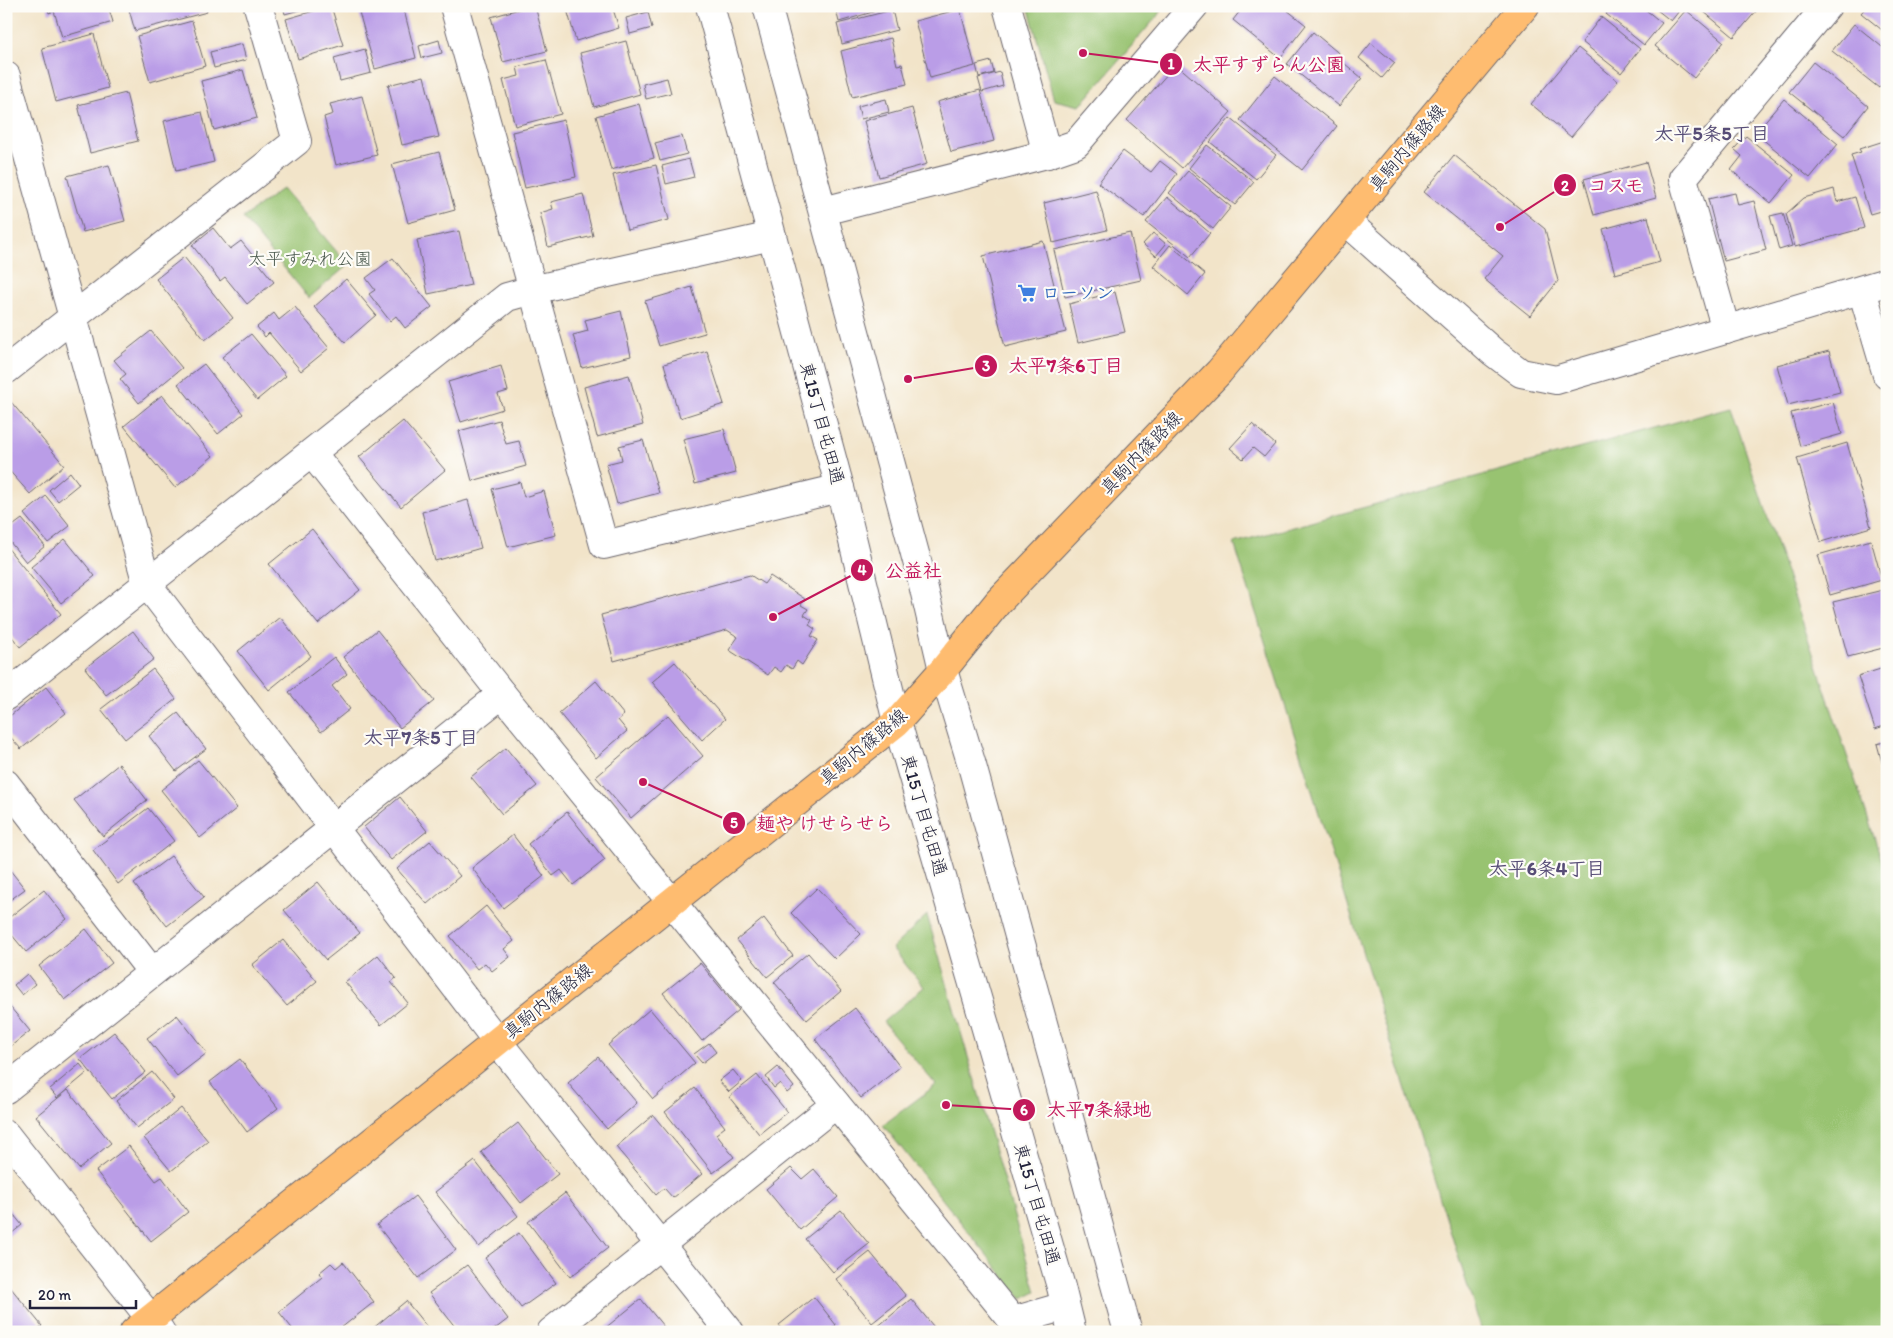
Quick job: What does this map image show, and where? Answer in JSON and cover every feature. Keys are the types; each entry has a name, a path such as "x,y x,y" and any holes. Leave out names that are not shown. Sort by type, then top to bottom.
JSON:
{"main road":[{"name":"真駒内篠路線","path":"148,1327 497,1042 897,722 944,670 998,602 1218,372 1525,6"}],"street":[{"path":"6,370 297,140 258,6"},
{"path":"454,6 604,545 840,488"},
{"name":"東15丁目屯田通","path":"710,6 840,488 897,722 1069,1319"},
{"path":"768,6 921,576 944,670 1128,1332"},
{"path":"1007,6 1047,154"},
{"path":"823,211 1047,154 1076,144 1194,6"},
{"path":"1726,330 1683,178 1827,6"},
{"path":"6,76 147,584 497,1042 730,1332"},
{"path":"1346,221 1493,352 1521,373 1556,380 1874,286 1887,375"},
{"path":"6,696 507,298 532,290 772,236"},
{"path":"312,453 502,694 1013,1321 1069,1319"},
{"path":"6,1089 502,694"},
{"path":"6,784 152,972"},
{"path":"551,1332 836,1104"},
{"path":"6,1135 148,1327"}],"green space":[{"path":"1028,6 1166,6 1080,106 1054,100"},
{"name":"太平すみれ公園","path":"283,188 348,265 309,298 243,218"},
{"path":"1731,407 1887,876 1887,1332 1482,1332 1234,543"},
{"path":"927,915 1036,1292 1022,1299 883,1125 936,1085 883,1022 924,987 892,948"}],"building":[{"path":"47,6 108,6 113,22 62,37 54,11 49,13"},
{"path":"128,6 205,6 207,12 135,31"},
{"path":"283,6 310,6 310,7 285,14"},
{"path":"331,6 343,45 298,59 286,19"},
{"path":"379,6 403,6 416,58 375,69 359,12"},
{"path":"535,6 547,51 503,62 491,17"},
{"path":"566,6 612,6 619,28 576,41"},
{"path":"835,6 885,6 886,8 839,22"},
{"path":"1244,6 1282,6 1306,25 1280,58 1233,20"},
{"path":"1613,6 1641,6 1662,23 1644,45 1606,14"},
{"path":"1652,6 1683,6 1671,21"},
{"path":"1697,6 1755,6 1758,9 1734,37"},
{"path":"1867,6 1887,6 1887,34 1861,13"},
{"path":"960,9 975,66 930,78 915,21"},
{"path":"892,10 897,30 842,44 837,24"},
{"path":"1686,10 1724,42 1694,78 1655,46"},
{"path":"648,12 652,28 630,34 626,18"},
{"path":"1601,17 1640,49 1621,73 1582,42"},
{"path":"192,21 205,66 150,82 137,36"},
{"path":"1854,24 1887,51 1887,78 1879,88 1832,51"},
{"path":"1313,32 1342,56 1339,59 1362,78 1339,106 1287,64"},
{"path":"94,34 108,88 56,102 42,48"},
{"path":"891,38 897,65 902,64 907,84 852,97 841,51"},
{"path":"439,40 442,53 422,58 419,46"},
{"path":"626,41 640,94 594,107 580,53"},
{"path":"1371,43 1395,63 1382,78 1359,58"},
{"path":"242,44 246,60 214,68 210,52"},
{"path":"1578,48 1618,81 1571,137 1531,104"},
{"path":"365,49 371,73 340,81 334,58"},
{"path":"546,60 561,114 515,126 503,80 519,76 517,67"},
{"path":"991,61 994,73 979,77 976,65"},
{"path":"1813,62 1868,106 1844,136 1789,92"},
{"path":"1176,64 1231,112 1182,168 1127,120"},
{"path":"243,70 257,118 214,130 201,81"},
{"path":"1000,72 1003,86 982,92 978,78"},
{"path":"424,76 439,137 402,145 388,85"},
{"path":"1275,76 1337,126 1302,170 1240,120"},
{"path":"667,78 671,93 646,99 643,84"},
{"path":"980,90 994,141 951,152 937,102"},
{"path":"126,93 138,141 90,153 78,105"},
{"path":"362,96 377,155 336,165 324,117 333,114 330,104"},
{"path":"886,99 889,112 861,119 858,106"},
{"path":"1784,99 1838,144 1810,178 1755,133"},
{"path":"639,104 654,158 611,170 596,116"},
{"path":"912,108 927,164 879,177 864,121"},
{"path":"202,112 214,162 176,171 164,121"},
{"path":"1230,118 1276,155 1256,179 1210,142"},
{"path":"564,120 576,177 525,188 512,132"},
{"path":"682,136 687,154 660,161 655,143"},
{"path":"1746,136 1794,175 1771,203 1731,170 1742,156 1734,149"},
{"path":"1887,140 1887,209 1870,214 1851,155 1861,152 1859,149"},
{"path":"1207,145 1254,182 1235,205 1189,168"},
{"path":"1123,151 1151,172 1160,161 1177,174 1144,217 1098,183"},
{"path":"439,152 455,210 408,223 392,164"},
{"path":"1454,155 1545,229 1558,281 1530,316 1484,279 1503,256 1424,192"},
{"path":"689,159 694,177 666,184 662,166"},
{"path":"1646,162 1656,198 1594,215 1584,179"},
{"path":"109,165 125,221 83,232 67,176"},
{"path":"656,165 669,220 627,230 613,175"},
{"path":"1188,171 1231,207 1213,229 1169,193"},
{"path":"1834,189 1837,202 1855,197 1864,228 1795,247 1786,214 1804,198"},
{"path":"1096,190 1107,230 1053,243 1044,203"},
{"path":"1735,193 1738,205 1754,201 1766,250 1724,261 1708,199"},
{"path":"583,194 593,236 548,247 540,213 553,209 551,202"},
{"path":"1167,197 1210,233 1190,257 1146,222"},
{"path":"1783,213 1792,246 1779,250 1770,216"},
{"path":"1648,217 1660,262 1615,274 1603,229"},
{"path":"213,228 230,249 241,241 274,282 247,304 225,277 220,281 192,245"},
{"path":"459,231 471,285 428,294 417,240"},
{"path":"1130,233 1141,280 1065,297 1054,250"},
{"path":"1153,233 1166,244 1156,256 1143,244"},
{"path":"1043,241 1066,332 1005,347 983,256"},
{"path":"1170,245 1205,274 1188,295 1153,266"},
{"path":"184,257 233,318 205,340 156,279"},
{"path":"393,258 432,307 405,328 396,316 390,321 369,294 375,290 366,278"},
{"path":"346,279 376,315 345,342 314,307"},
{"path":"692,287 705,333 659,346 645,301"},
{"path":"1115,292 1125,332 1078,343 1069,304"},
{"path":"295,307 329,348 301,371 269,333 265,337 257,327 274,313 279,320"},
{"path":"621,311 631,356 582,368 573,335 588,331 585,320"},
{"path":"151,331 182,368 139,403 120,379 126,374 114,360"},
{"path":"251,334 286,376 257,400 222,357"},
{"path":"707,351 724,404 680,418 664,364"},
{"path":"1829,351 1840,392 1788,405 1777,365"},
{"path":"204,364 243,414 218,434 178,384"},
{"path":"501,366 508,391 498,394 503,409 461,422 448,382"},
{"path":"629,375 643,425 597,437 584,387"},
{"path":"162,395 213,456 175,488 124,426"},
{"path":"6,396 64,465 30,494 6,467"},
{"path":"1833,402 1842,434 1800,446 1791,413"},
{"path":"499,420 506,444 519,441 526,466 472,481 459,431"},
{"path":"403,421 445,470 401,507 359,457"},
{"path":"1252,424 1275,444 1264,457 1253,448 1243,459 1230,448"},
{"path":"724,429 736,473 695,484 683,439"},
{"path":"643,440 659,493 617,504 606,464 622,460 619,446"},
{"path":"1847,443 1871,527 1821,542 1797,458"},
{"path":"70,472 79,484 58,501 49,490"},
{"path":"520,482 524,497 544,491 556,535 508,547 492,489"},
{"path":"46,496 70,526 48,543 24,514"},
{"path":"468,500 481,548 435,561 422,512"},
{"path":"22,519 45,546 26,562 6,537 6,531"},
{"path":"312,529 360,590 318,624 269,564"},
{"path":"65,539 95,576 61,603 31,567"},
{"path":"1871,540 1882,580 1830,595 1818,555"},
{"path":"6,546 61,614 20,647 6,629"},
{"path":"750,575 764,584 770,576 805,599 801,605 808,609 804,615 812,620 809,625 815,629 811,636 818,640 802,665 797,661 792,669 786,665 781,672 774,667 768,675 729,650 738,637 727,630 614,661 601,615"},
{"path":"1883,590 1887,604 1887,647 1848,657 1833,602"},
{"path":"280,617 311,656 269,690 238,651"},
{"path":"377,630 434,701 400,728 343,657"},
{"path":"133,631 154,659 106,695 85,668"},
{"path":"334,657 347,674 332,686 350,709 321,732 289,692"},
{"path":"675,662 725,719 702,740 652,682"},
{"path":"1887,667 1887,725 1875,729 1858,676"},
{"path":"153,669 176,699 125,739 101,709"},
{"path":"596,681 624,715 618,720 627,731 596,758 559,713"},
{"path":"46,687 66,713 21,749 6,732 6,719"},
{"path":"178,713 206,749 176,771 149,736"},
{"path":"668,715 703,756 631,818 596,777"},
{"path":"1887,741 1887,777 1886,777 1877,744"},
{"path":"506,748 537,786 502,814 471,777"},
{"path":"198,760 237,808 200,838 161,790"},
{"path":"119,764 147,800 103,836 74,800"},
{"path":"400,797 427,831 391,860 364,827"},
{"path":"148,808 174,841 118,884 93,850"},
{"path":"567,812 605,860 573,885 561,870 553,876 528,844"},
{"path":"513,835 544,876 503,908 472,868"},
{"path":"430,841 460,876 427,904 397,869"},
{"path":"171,856 204,897 167,926 134,884"},
{"path":"6,865 25,889 6,903"},
{"path":"318,882 360,933 326,960 284,910"},
{"path":"817,888 861,934 835,959 791,913"},
{"path":"44,890 67,919 26,952 6,928 6,920"},
{"path":"486,906 514,941 504,949 510,957 492,971 485,963 477,969 450,936"},
{"path":"764,918 793,956 767,977 737,940"},
{"path":"86,929 112,963 65,1000 39,966"},
{"path":"283,940 317,981 287,1006 252,965"},
{"path":"808,953 841,991 807,1020 774,982"},
{"path":"378,955 396,978 391,982 408,1003 381,1025 345,982"},
{"path":"700,963 739,1010 702,1041 663,993"},
{"path":"27,974 35,984 22,995 14,985"},
{"path":"6,1002 30,1031 6,1050"},
{"path":"855,1008 900,1067 861,1098 815,1039"},
{"path":"650,1009 695,1063 653,1099 608,1045"},
{"path":"177,1015 207,1053 177,1076 147,1038"},
{"path":"114,1032 146,1072 112,1099 80,1059"},
{"path":"709,1043 716,1052 702,1063 694,1054"},
{"path":"598,1057 637,1103 607,1129 568,1083"},
{"path":"240,1059 278,1108 247,1132 210,1082"},
{"path":"80,1064 87,1073 57,1098 50,1089"},
{"path":"778,1067 794,1087 787,1093 780,1083 774,1088 766,1077"},
{"path":"733,1070 742,1081 729,1092 719,1081"},
{"path":"152,1072 174,1099 137,1128 116,1101"},
{"path":"757,1075 787,1112 759,1134 729,1097"},
{"path":"695,1088 725,1127 716,1134 734,1157 713,1173 665,1112"},
{"path":"68,1090 111,1143 79,1169 36,1116"},
{"path":"181,1108 208,1141 171,1171 144,1138"},
{"path":"653,1115 702,1174 673,1198 664,1188 656,1195 616,1147"},
{"path":"518,1123 558,1174 521,1203 481,1152"},
{"path":"129,1146 156,1181 162,1177 188,1212 151,1241 96,1171"},
{"path":"475,1161 518,1216 479,1247 435,1192"},
{"path":"791,1168 802,1179 814,1169 838,1197 800,1230 766,1189"},
{"path":"565,1193 608,1248 570,1277 528,1222"},
{"path":"415,1196 456,1250 418,1278 377,1225"},
{"path":"6,1205 22,1225 6,1238"},
{"path":"841,1210 869,1244 833,1272 805,1239"},
{"path":"519,1233 556,1283 521,1308 485,1258"},
{"path":"870,1252 906,1296 872,1323 836,1279"},
{"path":"343,1262 374,1302 336,1332 295,1332 279,1312 322,1277 319,1273 331,1263 336,1268"},
{"path":"467,1265 508,1319 491,1332 459,1332 429,1293"},
{"path":"6,1282 42,1326 34,1332 6,1332"},
{"path":"814,1297 836,1325 829,1332 784,1332 779,1325"},
{"path":"641,1299 668,1332 606,1332 604,1329"},
{"path":"911,1299 938,1332 879,1332 876,1328"},
{"path":"406,1301 431,1332 372,1332 371,1330"}],"place":[{"name":"太平すずらん公園","path":"1083,53"},
{"name":"コスモ","path":"1500,227"},
{"name":"ローソン","path":"1027,293"},
{"name":"太平7条6丁目","path":"908,379"},
{"name":"公益社","path":"773,617"},
{"name":"麺や けせらせら","path":"643,782"},
{"name":"太平7条緑地","path":"946,1105"}],"district":[{"name":"太平5条5丁目","path":"1712,133"},
{"name":"太平7条5丁目","path":"421,737"},
{"name":"太平6条4丁目","path":"1547,868"}]}
